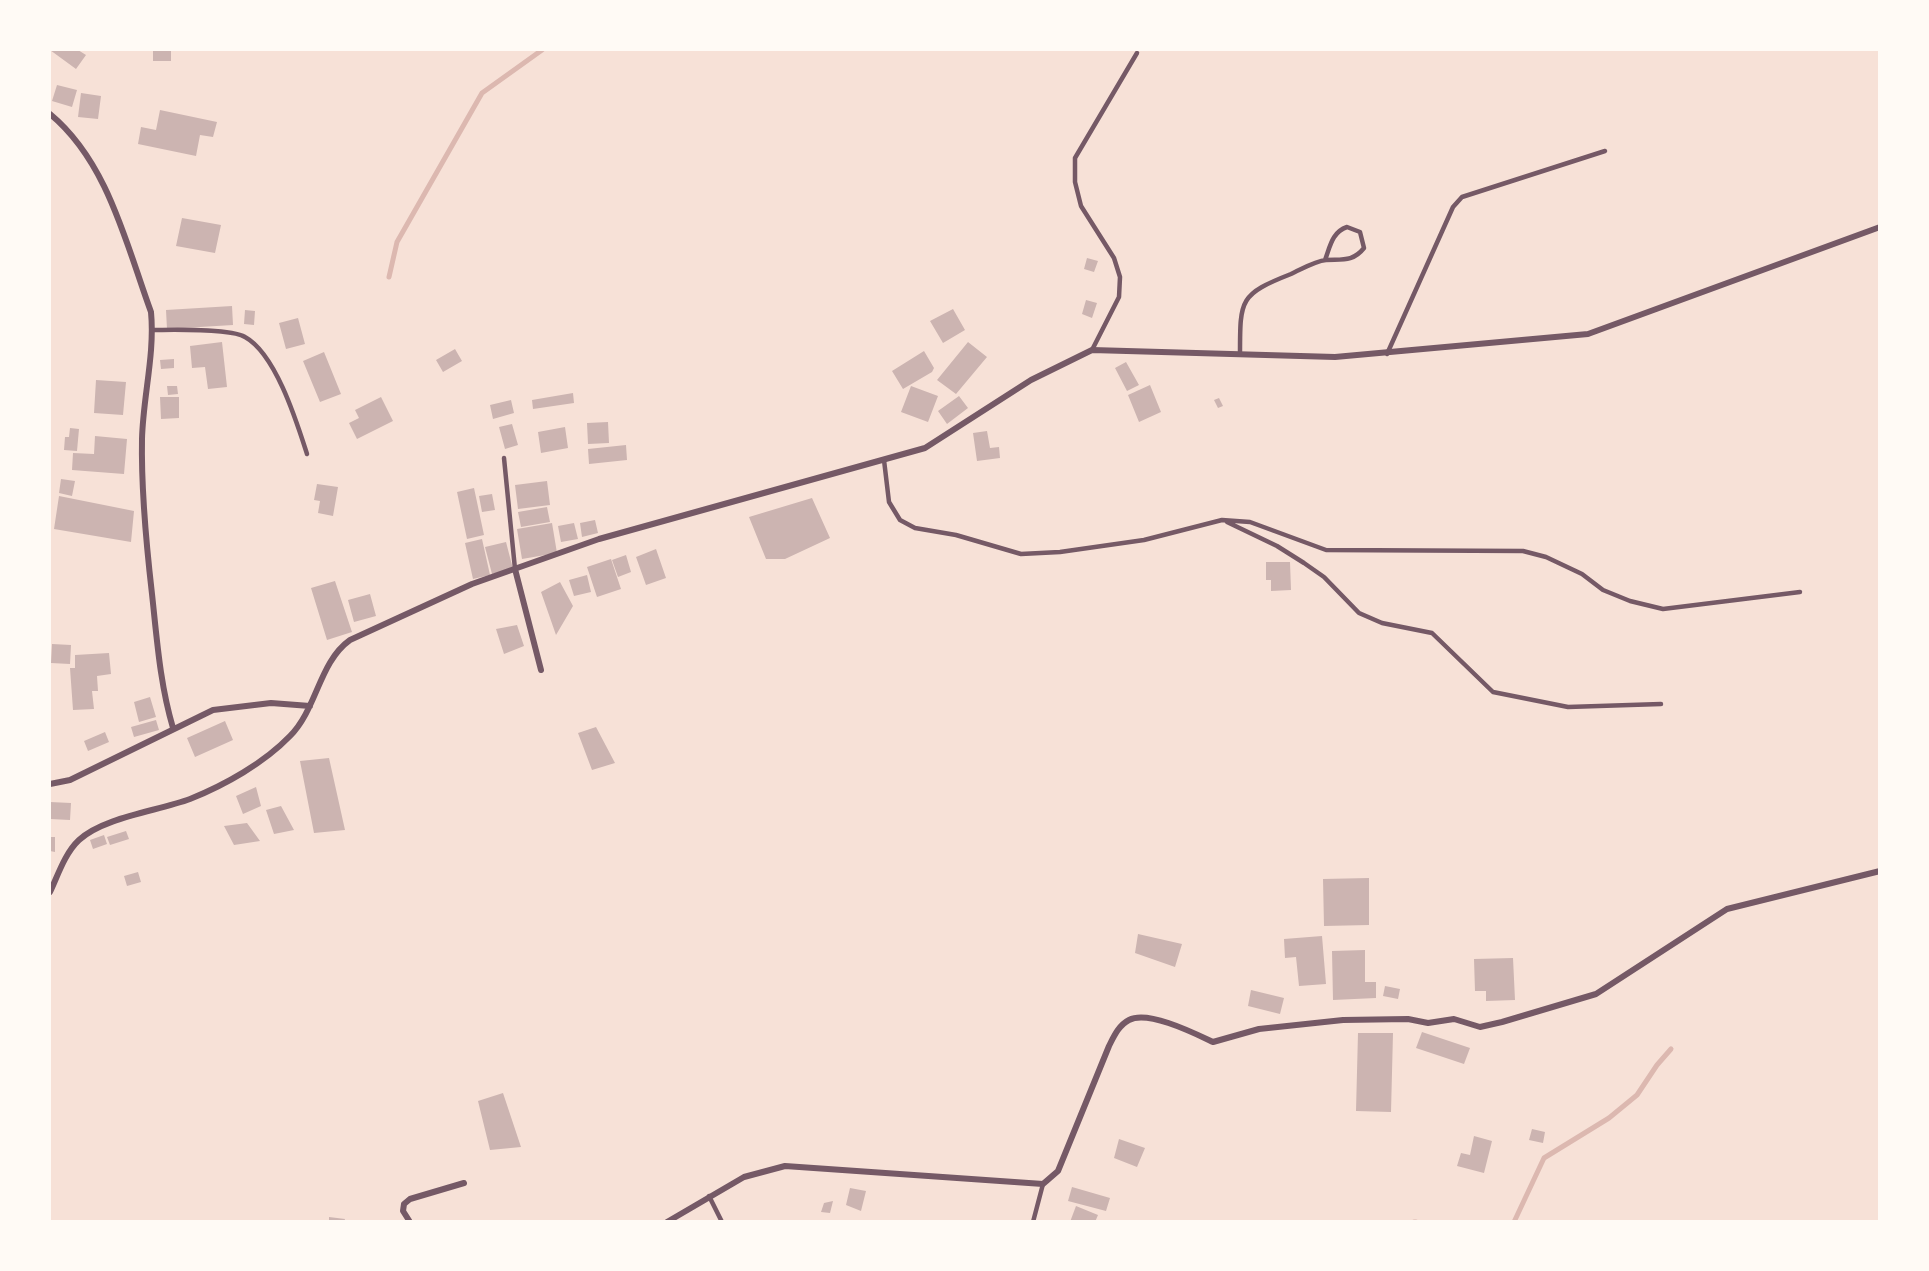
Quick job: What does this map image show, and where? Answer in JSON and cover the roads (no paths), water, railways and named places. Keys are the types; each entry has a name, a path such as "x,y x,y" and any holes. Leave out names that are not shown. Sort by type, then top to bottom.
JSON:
{"street":[{"path":"50,114 70,131 94,166 151,312 153,330 144,392 143,519 162,690 173,728"},
{"path":"50,892 69,853 81,839 100,828 191,798 254,766 291,735 310,706 336,654 350,640 472,584 599,539 925,448 1031,380 1092,350 1335,357 1588,334 1880,226"},
{"path":"515,569 542,670"},
{"path":"50,784 70,780 213,710 271,703 310,706"},
{"path":"668,1221 744,1177 785,1166 1043,1184 1058,1171 1109,1046 1116,1032 1129,1020 1143,1016 1190,1031 1213,1042 1259,1029 1343,1020 1408,1019 1428,1023 1454,1019 1480,1027 1596,994 1727,909 1880,871"},
{"path":"410,1221 403,1211 404,1204 410,1199 464,1183"}],"lane":[{"path":"1092,350 1119,297 1120,277 1114,258 1081,206 1075,182 1075,158 1137,53"},
{"path":"1387,354 1453,207 1462,197 1605,151"},
{"path":"1240,353 1243,304 1250,293 1325,260 1343,261 1358,256 1364,248 1360,232 1347,227 1340,230 1334,236 1325,260"},
{"path":"153,330 201,330 245,336 270,362 291,405 307,454"},
{"path":"504,458 515,569"},
{"path":"884,460 889,502 900,520 915,528 956,535 1021,554 1060,552 1144,540 1222,520 1250,522 1326,550 1524,551 1546,557 1582,574 1612,594 1664,609 1800,592"},
{"path":"1222,520 1277,546 1304,562 1324,577 1359,613 1382,623 1432,633 1494,692 1568,707 1661,704"},
{"path":"1033,1221 1043,1184"},
{"path":"709,1196 722,1221"}],"waterway":[{"path":"389,277 397,242 482,93 542,50"},
{"path":"1514,1222 1544,1158 1609,1118 1637,1095 1671,1049"}]}
